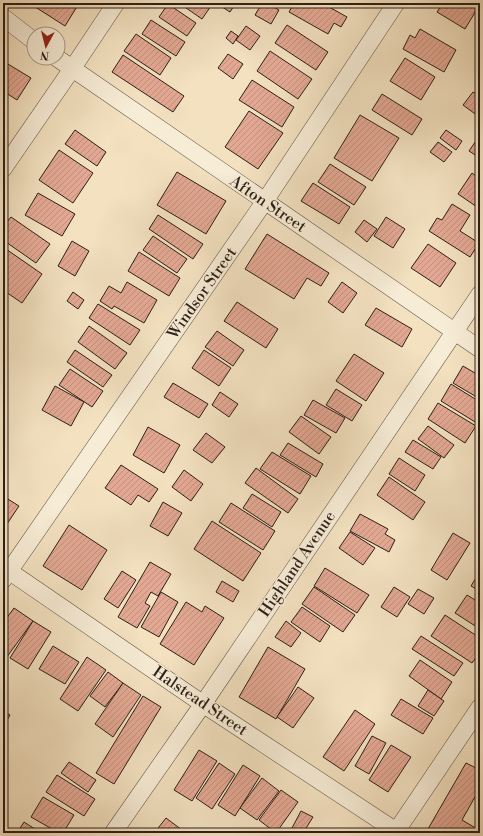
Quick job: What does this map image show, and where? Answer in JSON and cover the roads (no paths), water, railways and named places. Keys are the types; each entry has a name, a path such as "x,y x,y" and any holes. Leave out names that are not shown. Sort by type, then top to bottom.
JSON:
{"street":[{"path":"3,169 116,3"},
{"name":"Windsor Street","path":"5,572 265,201 396,3"},
{"path":"3,17 26,35"},
{"name":"Afton Street","path":"66,65 480,349"},
{"name":"Highland Avenue","path":"113,833 203,704 480,294"},
{"name":"Halstead Street","path":"5,572 397,833"},
{"path":"397,833 480,707"}]}
